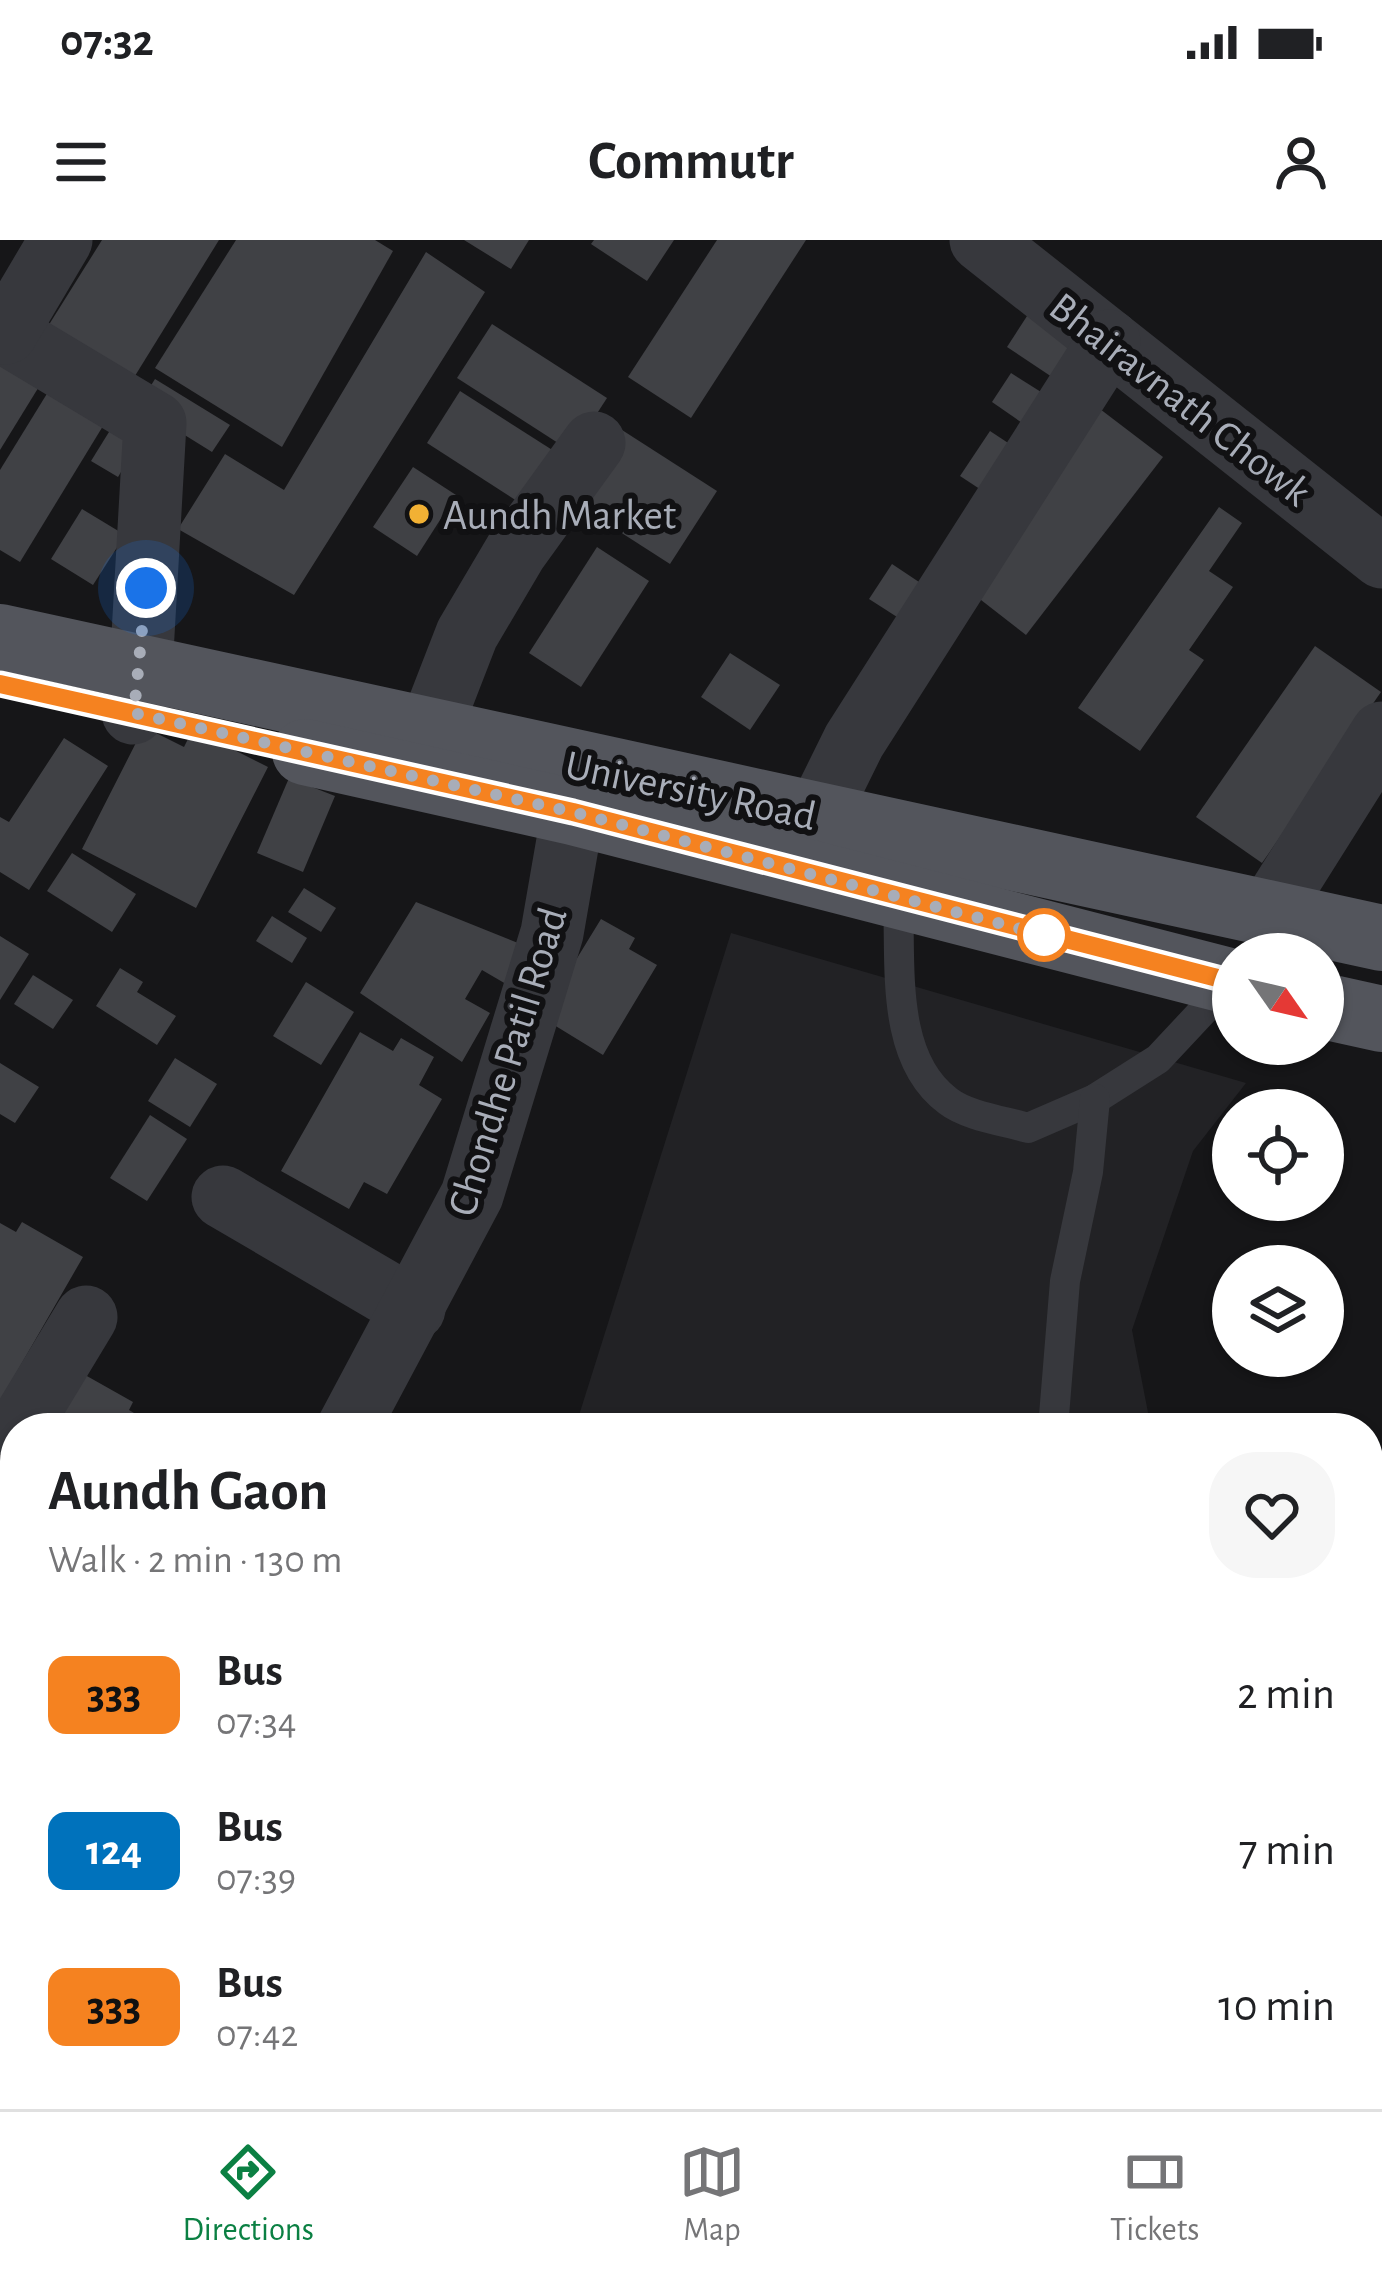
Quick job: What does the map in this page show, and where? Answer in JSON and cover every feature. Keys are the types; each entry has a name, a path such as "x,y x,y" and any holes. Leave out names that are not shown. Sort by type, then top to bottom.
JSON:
{"main road":[{"name":"University Road","path":"0,637 137,692 898,898 1212,956"},
{"name":"University Road","path":"0,684 137,692 429,732 817,816 1212,952"},
{"name":"University Road","path":"1344,945 1382,938"},
{"path":"1344,1010 1382,1018"}],"street":[{"path":"61,240 3,332 155,423 137,692"},
{"name":"Bhairavnath Chowk","path":"981,240 1382,557"},
{"path":"817,816 854,741 1108,341"},
{"path":"429,732 467,634 516,550 593,442"},
{"path":"1260,933 1382,733"},
{"name":"Chondhe Patil Road","path":"356,1413 472,1195 552,933 573,812"},
{"path":"223,1197 414,1309"},
{"path":"28,1413 86,1316"}],"lane":[{"path":"898,898 901,983 913,1064 950,1104 1028,1128 1095,1099 1158,1059 1212,997"},
{"path":"1054,1413 1065,1281 1088,1172 1095,1099"}],"shaded area":[{"path":"731,933 1246,1083 1241,1089 1212,1089 1212,1127 1193,1151 1132,1330 1148,1413 580,1413"}],"building":[{"path":"102,240 219,240 125,392 40,339"},
{"path":"236,240 375,240 393,251 282,447 155,368"},
{"path":"464,240 529,240 511,269"},
{"path":"594,240 674,240 647,281 591,244"},
{"path":"717,240 806,240 691,418 628,377"},
{"path":"426,252 485,292 294,595 178,529 225,454 284,490"},
{"path":"1029,313 1093,355 1070,389 1007,347"},
{"path":"492,324 607,398 572,452 457,378"},
{"path":"0,361 40,385 0,450"},
{"path":"1011,373 1049,397 1028,427 992,402"},
{"path":"155,379 230,425 212,452 138,406"},
{"path":"460,391 568,460 534,512 427,443"},
{"path":"48,392 103,426 20,562 0,550 0,470"},
{"path":"1100,409 1163,457 1026,635 963,586"},
{"path":"122,411 148,427 118,477 91,461"},
{"path":"622,430 717,491 670,564 575,503"},
{"path":"990,431 1025,454 995,499 960,476"},
{"path":"413,467 456,495 417,556 373,527"},
{"path":"1219,507 1242,523 1209,571 1233,587 1189,650 1204,660 1140,751 1078,708"},
{"path":"82,509 125,535 93,585 51,559"},
{"path":"597,547 649,581 581,687 529,653"},
{"path":"892,564 931,590 908,624 869,599"},
{"path":"1315,646 1381,692 1262,863 1196,817"},
{"path":"730,653 780,685 750,730 701,697"},
{"path":"144,727 184,747 193,729 268,767 196,908 82,849"},
{"path":"64,738 108,766 29,890 0,872 0,817 9,822"},
{"path":"289,778 335,796 303,872 257,853"},
{"path":"72,853 136,894 112,932 47,891"},
{"path":"304,888 336,908 321,932 288,912"},
{"path":"416,902 528,947 506,984 482,970 465,999 490,1013 462,1062 360,993"},
{"path":"272,916 307,938 292,963 256,941"},
{"path":"601,919 635,938 629,949 657,965 603,1055 541,1017"},
{"path":"0,936 29,954 0,1000"},
{"path":"120,968 143,982 137,992 176,1016 157,1045 96,1006"},
{"path":"33,975 73,1000 53,1029 14,1004"},
{"path":"306,982 354,1012 321,1065 273,1036"},
{"path":"360,1032 393,1051 401,1038 434,1057 419,1085 442,1099 387,1194 364,1182 349,1209 281,1171"},
{"path":"175,1058 217,1084 190,1127 148,1101"},
{"path":"0,1063 39,1087 15,1123 0,1114"},
{"path":"150,1115 187,1139 147,1201 110,1178"},
{"path":"22,1222 83,1257 0,1401 0,1223 16,1232"},
{"path":"78,1371 133,1402 129,1410 134,1413 54,1413"}],"bus line":[{"name":"333","path":"0,684 573,812 1212,977"}],"place":[{"name":"Aundh Market","path":"419,514"}],"route":[{"path":"146,588 134,713 573,812 1044,935"}]}
